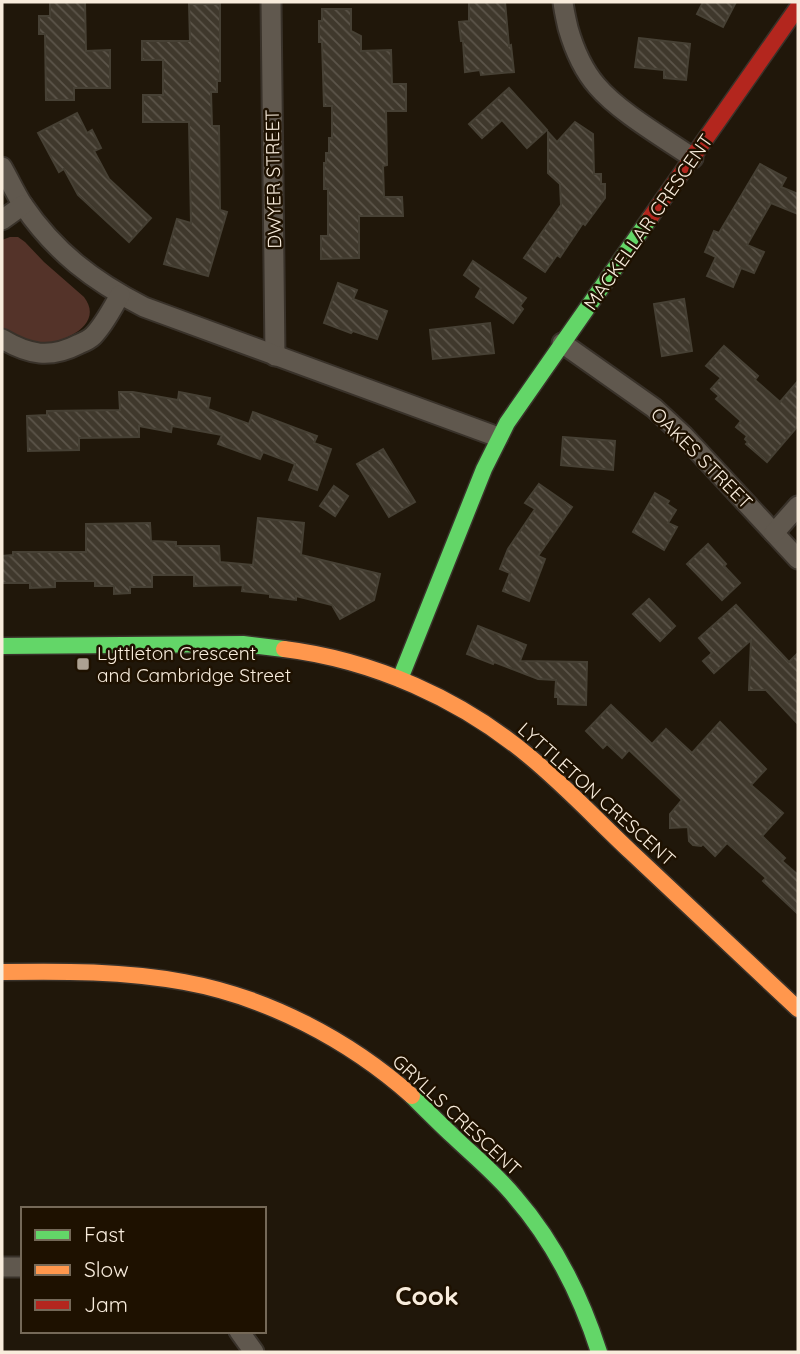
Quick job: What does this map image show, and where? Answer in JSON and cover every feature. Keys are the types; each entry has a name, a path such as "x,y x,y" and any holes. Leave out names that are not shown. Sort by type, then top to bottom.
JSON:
{"street":[{"name":"DWYER STREET","path":"271,2 275,356"},
{"path":"564,2 573,45 589,76 625,110 693,158"},
{"name":"MACKELLAR CRESCENT","path":"400,679 498,438 798,7"},
{"path":"2,167 23,205 55,245 80,268 120,295 144,307 498,438"},
{"path":"2,220 23,205"},
{"path":"2,339 23,350 42,354 69,350 92,338 120,295"},
{"name":"OAKES STREET","path":"562,343 654,408 684,436 798,559"},
{"path":"775,533 798,506"},
{"name":"LYTTLETON CRESCENT","path":"2,646 243,644 307,652 369,668 427,691 481,720 530,757 798,1009"},
{"name":"GRYLLS CRESCENT","path":"2,972 79,971 147,975 214,988 278,1011 338,1042 405,1091 494,1173 533,1219 566,1271 592,1328 599,1352"},
{"path":"2,1267 21,1267"},
{"path":"240,1333 254,1352"}],"shaded area":[{"path":"18,237 25,242 84,297 89,308 89,317 76,333 53,342 32,343 2,328 2,240"}],"building":[{"path":"50,2 85,2 86,51 110,50 110,88 74,88 74,100 46,100 45,34 39,34 39,16 50,16"},
{"path":"469,2 505,2 514,72 481,75 480,70 465,72 459,22 469,21"},
{"path":"703,2 736,2 723,27 697,14"},
{"path":"189,4 220,4 220,81 217,81 217,92 211,92 212,126 219,126 220,210 227,212 208,276 164,264 177,219 191,223 189,122 143,122 143,95 163,95 163,60 142,60 142,41 190,41"},
{"path":"322,9 351,9 351,31 361,36 361,51 391,50 392,84 406,84 406,111 386,111 387,165 383,166 384,197 402,197 403,216 359,216 359,258 321,259 321,236 328,236 328,189 324,189 324,163 326,153 329,153 329,138 332,138 332,106 324,106 322,42 319,42"},
{"path":"639,38 690,44 686,80 664,78 664,70 635,67"},
{"path":"509,88 547,130 527,148 502,120 482,138 469,124"},
{"path":"77,113 87,133 92,130 101,148 94,151 109,179 151,218 129,242 78,195 64,169 59,172 38,133"},
{"path":"575,122 593,134 594,174 601,174 601,184 605,184 605,198 585,225 583,223 560,257 557,255 545,272 524,258 561,205 560,184 548,173 548,132 557,142"},
{"path":"760,164 786,178 781,187 798,194 798,214 771,203 747,245 764,252 754,273 741,268 733,287 707,276 716,257 705,252 714,231 719,233"},
{"path":"473,261 526,298 520,306 523,309 513,323 476,297 481,288 464,275"},
{"path":"338,283 357,290 353,299 387,311 377,339 324,323"},
{"path":"684,299 692,351 662,356 654,304"},
{"path":"490,323 494,353 433,359 430,330"},
{"path":"724,346 758,376 755,380 780,402 798,381 798,426 767,462 746,444 747,436 736,427 741,421 716,399 719,396 711,389 721,378 706,366"},
{"path":"119,392 178,400 179,392 210,398 208,409 249,424 253,412 317,436 314,443 331,449 317,490 289,480 295,464 263,452 260,459 218,444 222,435 172,426 171,432 139,426 139,437 79,438 79,450 28,451 27,416 47,415 47,411 120,410"},
{"path":"563,437 615,441 613,470 561,465"},
{"path":"383,449 415,502 389,517 357,464"},
{"path":"539,484 572,507 538,556 545,559 529,601 503,591 510,573 500,569 508,549 535,509 525,503"},
{"path":"334,486 348,496 335,516 320,506"},
{"path":"655,493 669,501 667,504 676,510 668,523 677,527 664,550 633,532"},
{"path":"258,518 304,523 301,555 380,574 374,600 340,619 332,605 296,596 296,600 242,591 243,585 194,586 194,575 152,575 152,587 130,587 130,593 114,594 114,586 95,586 95,581 55,581 55,587 30,588 30,583 2,583 2,556 13,555 13,552 86,552 86,524 150,523 151,541 176,542 176,546 219,546 220,562 253,565"},
{"path":"708,544 740,583 722,600 687,564"},
{"path":"649,599 675,626 660,641 633,614"},
{"path":"736,605 789,662 798,653 798,724 766,690 749,690 751,640 714,673 703,661 712,653 699,638"},
{"path":"478,626 526,645 520,661 587,662 586,705 558,704 558,697 555,697 556,680 538,679 467,654"},
{"path":"611,705 652,744 666,729 692,753 720,722 766,769 751,785 783,813 762,836 785,858 782,861 798,875 798,914 763,881 766,878 727,843 715,856 703,844 693,845 689,841 688,827 670,828 670,814 682,800 629,750 622,758 607,744 603,748 586,731"}],"traffic: fast":[{"path":"400,679 484,469 507,423 650,218"},
{"path":"2,646 243,644 284,649"},
{"path":"412,1096 501,1181 529,1214 565,1270 584,1310 599,1352"}],"traffic: slow":[{"path":"284,649 350,662 414,685 475,717 503,736 555,779 798,1009"},
{"path":"2,972 71,972 161,978 246,998 334,1039 412,1096"}],"traffic: jam":[{"path":"650,218 798,7"}],"place":[{"name":"Lyttleton Crescent and Cambridge Street","path":"83,664"}],"district":[{"name":"Cook","path":"427,1295"}]}
